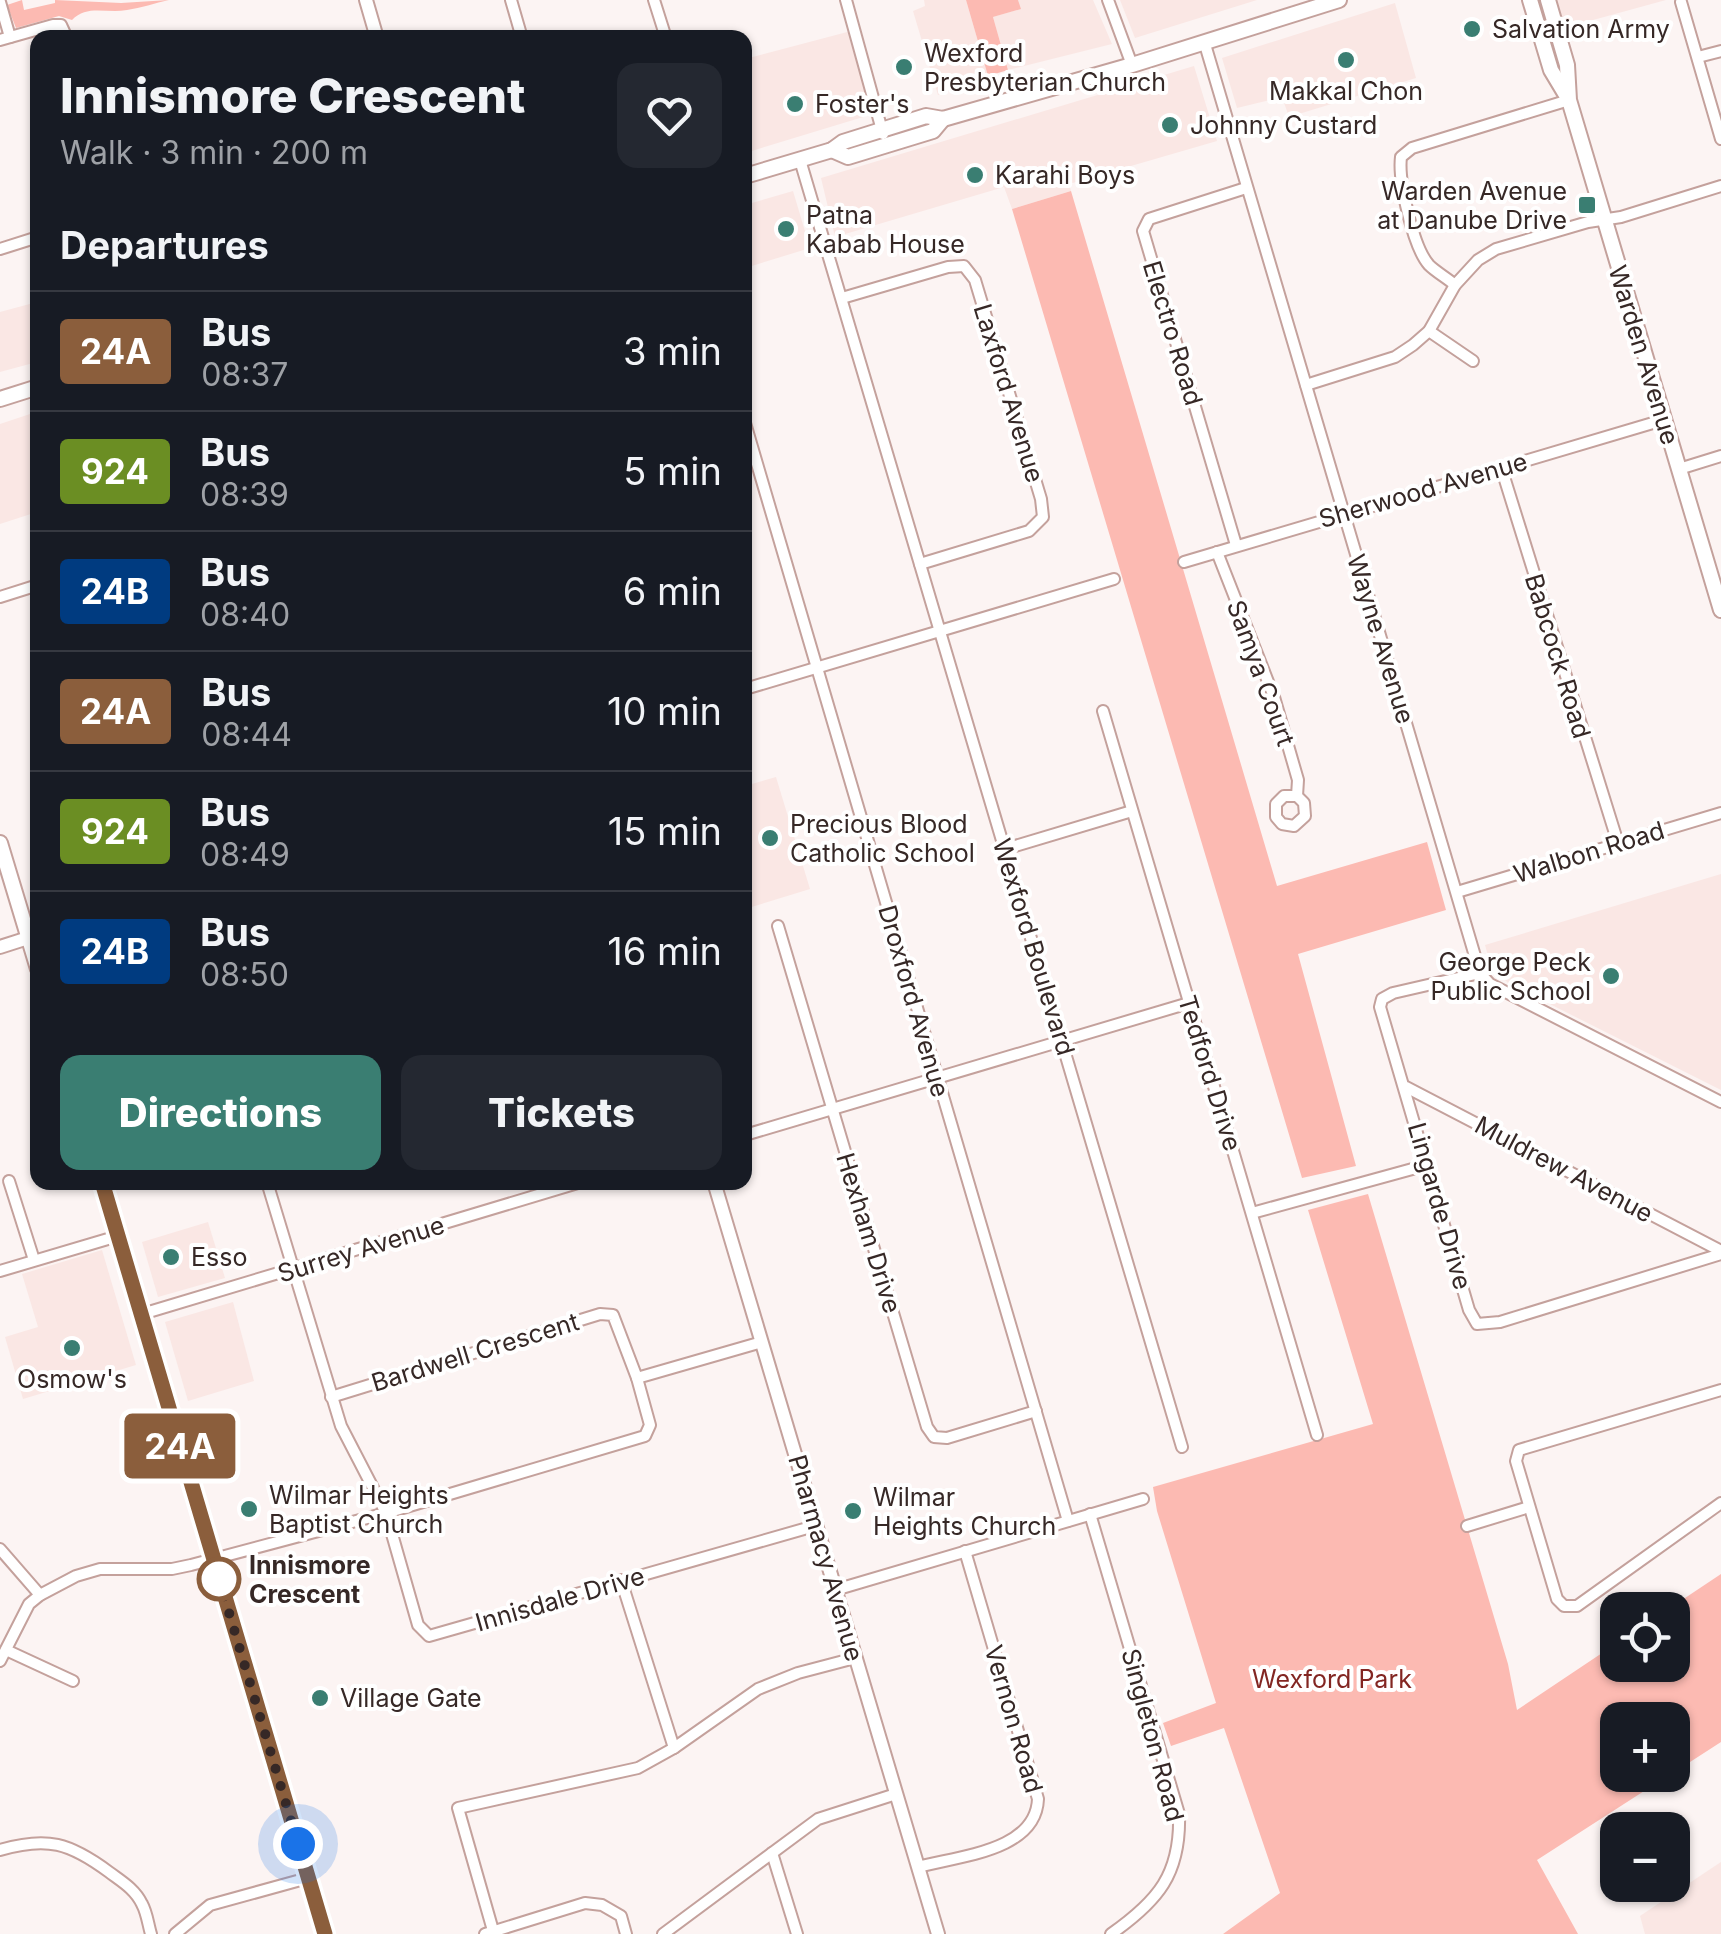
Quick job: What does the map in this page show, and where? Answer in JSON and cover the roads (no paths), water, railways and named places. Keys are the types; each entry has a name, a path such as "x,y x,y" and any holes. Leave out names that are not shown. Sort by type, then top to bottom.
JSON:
{"main road":[{"path":"752,174 832,150 842,142 884,137 926,116 943,118 1132,65 1339,0"},
{"name":"Warden Avenue","path":"1530,0 1550,70 1570,100"},
{"name":"Warden Avenue","path":"1548,0 1567,65 1570,100 1721,610"},
{"path":"0,399 30,390"},
{"path":"0,842 30,944"},
{"path":"104,1190 325,1934"}],"street":[{"path":"366,0 375,30"},
{"path":"511,0 520,30"},
{"path":"654,0 663,30"},
{"path":"846,0 884,137"},
{"path":"1108,0 1132,65"},
{"path":"0,2 5,39 30,33"},
{"path":"1681,2 1721,139"},
{"name":"Wayne Avenue","path":"1204,41 1480,973"},
{"path":"1698,57 1721,51"},
{"path":"1455,284 1428,264 1416,239 1399,170 1401,156 1412,148 1570,100"},
{"name":"Wexford Boulevard","path":"800,160 1182,1447"},
{"path":"1306,386 1396,357 1429,331 1455,284 1478,260 1496,249 1721,186"},
{"name":"Electro Road","path":"1236,546 1143,230 1150,219 1246,188"},
{"path":"0,248 30,239"},
{"name":"Laxford Avenue","path":"842,298 948,266 964,266 975,280 1041,499 1043,517 1029,531 920,564"},
{"path":"1429,331 1473,361"},
{"name":"Sherwood Avenue","path":"1184,562 1663,420"},
{"name":"Droxford Avenue","path":"752,447 1068,1521"},
{"path":"1678,469 1721,456"},
{"name":"Babcock Road","path":"1500,468 1618,844"},
{"name":"Samya Court","path":"1216,552 1274,697 1298,780 1297,796"},
{"path":"752,687 1114,580"},
{"path":"0,596 30,587"},
{"name":"Tedford Drive","path":"1102,711 1317,1435"},
{"path":"1004,848 1132,812"},
{"name":"Walbon Road","path":"1456,892 1721,813"},
{"name":"Hexham Drive","path":"778,926 926,1426 934,1438 946,1438 1036,1412"},
{"path":"0,946 28,938"},
{"path":"1480,973 1490,984 1721,1102"},
{"name":"Lingarde Drive","path":"1480,973 1382,999 1383,1020 1406,1087 1469,1310 1477,1324 1500,1322 1721,1253"},
{"path":"752,1133 1190,1003"},
{"name":"Muldrew Avenue","path":"1406,1087 1721,1253"},
{"path":"1252,1213 1427,1165"},
{"path":"9,1181 34,1260"},
{"path":"269,1190 340,1426 372,1480 386,1513"},
{"name":"Surrey Avenue","path":"142,1314 555,1190"},
{"name":"Pharmacy Avenue","path":"716,1190 938,1934"},
{"path":"0,1271 118,1236"},
{"name":"Bardwell Crescent","path":"331,1397 600,1314 613,1315 637,1378"},
{"path":"0,1662 30,1604 40,1594 76,1576 100,1570 172,1570 386,1513 645,1436 650,1425 637,1378 762,1342"},
{"path":"1721,1390 1518,1450 1516,1461 1557,1599 1564,1606 1577,1606 1721,1503"},
{"path":"836,1590 1143,1499"},
{"path":"1467,1526 1529,1507"},
{"name":"Innisdale Drive","path":"386,1513 418,1626 428,1636 818,1524"},
{"name":"Singleton Road","path":"1090,1514 1178,1814 1179,1837 1169,1878 1152,1900 1110,1934"},
{"path":"0,1548 40,1594"},
{"name":"Vernon Road","path":"918,1868 1009,1842 1027,1832 1038,1814 1038,1799 965,1551"},
{"path":"621,1580 674,1748"},
{"path":"6,1650 72,1682"},
{"path":"626,1934 621,1916 602,1905 585,1904 491,1933 458,1808 638,1768 674,1748 758,1689 798,1673 855,1658"},
{"path":"662,1934 818,1819 896,1794"},
{"path":"0,1850 51,1842 83,1853 132,1890 143,1904 151,1934"},
{"path":"772,1853 797,1934"},
{"path":"175,1934 210,1905 308,1878"}],"place":[{"name":"Salvation Army","path":"1472,29"},
{"name":"Makkal Chon","path":"1346,60"},
{"name":"Wexford Presbyterian Church","path":"904,67"},
{"name":"Foster's","path":"795,104"},
{"name":"Johnny Custard","path":"1170,125"},
{"name":"Karahi Boys","path":"975,175"},
{"name":"Warden Avenue at Danube Drive","path":"1587,205"},
{"name":"Patna Kabab House","path":"786,229"},
{"name":"Precious Blood Catholic School","path":"770,838"},
{"name":"George Peck Public School","path":"1611,976"},
{"name":"Esso","path":"171,1257"},
{"name":"Osmow's","path":"72,1348"},
{"name":"Wilmar Heights Baptist Church","path":"249,1509"},
{"name":"Wilmar Heights Church","path":"853,1511"},
{"name":"Innismore Crescent","path":"219,1579"},
{"name":"Village Gate","path":"320,1698"}],"park label":[{"name":"Wexford Park","path":"1332,1679"}]}
